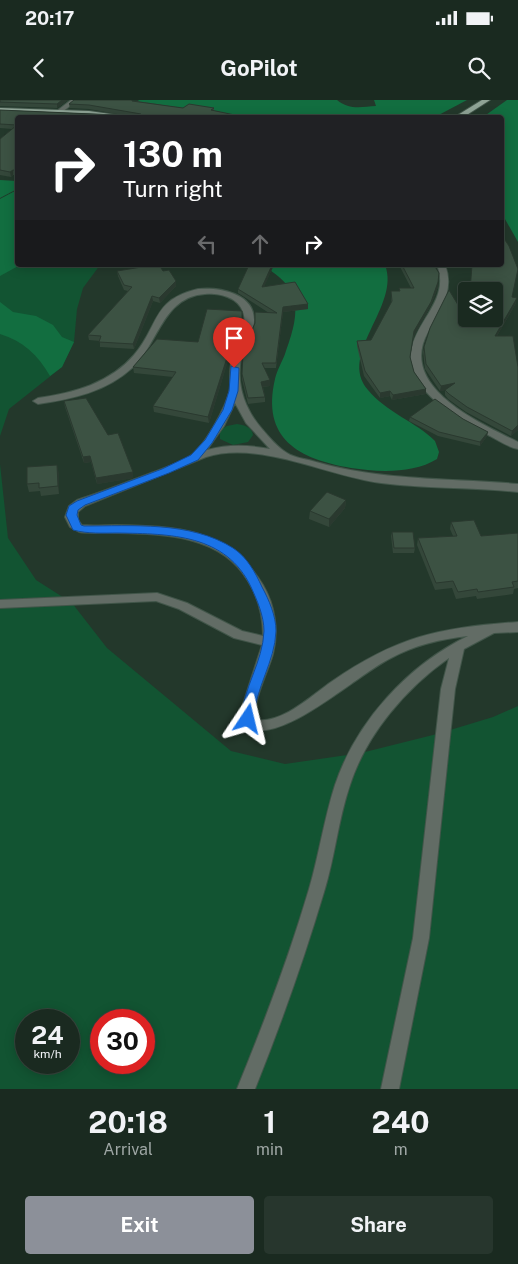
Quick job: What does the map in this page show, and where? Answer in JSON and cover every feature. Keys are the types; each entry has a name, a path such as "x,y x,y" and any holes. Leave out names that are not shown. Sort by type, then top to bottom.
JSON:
{"main road":[{"path":"461,115 487,100"},
{"path":"0,110 60,111 103,115"}],"street":[{"path":"60,111 75,100"},
{"path":"442,267 446,278 441,299 416,349 415,360 420,374 431,391 446,404 486,430 518,446"},
{"path":"38,402 96,387 120,374 144,349 169,305 180,297 204,291 220,292 235,297 244,306 249,317 249,324 236,357 234,391 223,419 209,441 191,459"},
{"path":"234,391 244,414 285,458"},
{"path":"518,488 386,481 348,475 244,448 218,450 191,459 81,503 71,512 72,522 77,527 84,529 122,529 184,535 208,541 230,551 248,569 259,590 269,618 269,642 263,669 248,704 248,719 253,726 258,728 272,726 286,719 369,665 401,647 446,634 518,627"},
{"path":"0,604 157,597 183,606 239,635 269,642"},
{"path":"246,1089 294,962 318,887 342,785 352,762 386,710 416,678 439,658 494,628"},
{"path":"390,1089 421,938 448,689 458,646"}],"green space":[{"path":"139,100 337,100 351,107 360,107 376,106 374,100 467,100 439,115 208,115 136,103"},
{"path":"507,100 518,100 518,242 504,217 504,115 486,115"},
{"path":"0,180 15,181 15,190 0,198"},
{"path":"15,191 15,267 99,267 83,288 77,309 74,342 62,367 9,409 0,436 0,199"},
{"path":"15,191 16,267 0,276 0,199"},
{"path":"264,267 385,267 388,281 385,297 364,345 360,361 360,376 368,390 383,405 419,428 435,441 439,452 437,459 417,467 395,471 351,468 315,459 300,452 288,443 279,431 274,417 272,400 276,376 294,326 295,303 285,283"},
{"path":"0,302 13,312 36,316 53,325 62,337 74,342 62,367 50,376 35,355 23,345 0,334"},
{"path":"237,424 251,430 253,435 248,442 233,445 220,439 220,430"},
{"path":"0,464 8,538 36,580 72,603 107,648 231,751 285,764 361,753 437,734 493,717 518,706 518,1089 0,1089"}],"building":[{"path":"0,100 62,100 57,104 0,102"},
{"path":"74,100 132,100 183,108 189,104 214,108 211,110 235,115 140,115 89,105 69,104"},
{"path":"0,110 116,115 15,115 15,125 0,124"},
{"path":"15,127 15,170 10,172 0,170 0,139"},
{"path":"504,238 518,269 512,297 517,298 503,322 503,282 471,282 472,267 504,267"},
{"path":"142,267 160,267 163,271 169,270 176,281 159,298 152,296 133,344 99,342 101,336 88,335 132,287 124,285 117,271"},
{"path":"248,267 271,267 262,287 295,282 308,304 283,307 276,363 262,363 270,380 261,382 265,397 248,398 242,374 243,352 255,323 255,312 277,313 238,289"},
{"path":"403,267 435,267 439,273 438,282 431,302 414,331 410,357 414,372 426,389 393,395 390,391 380,393 365,371 357,341 371,340 392,301 391,291 400,291 399,288 414,288"},
{"path":"449,290 458,305 458,327 500,327 495,336 513,336 518,367 518,425 512,431 467,407 449,394 445,390 455,383 441,386 426,364 424,347 430,328"},
{"path":"207,309 242,311 242,320 232,342 208,417 153,406 176,372 133,367 157,339 198,342"},
{"path":"86,398 108,435 118,433 133,472 96,478 90,456 83,457 64,401"},
{"path":"435,399 463,419 488,432 480,442 439,432 410,417"},
{"path":"57,465 58,486 39,488 39,483 27,484 27,467"},
{"path":"327,492 346,500 329,519 310,511"},
{"path":"474,520 481,536 518,533 518,581 512,582 514,587 478,592 477,589 458,592 453,581 436,583 418,538 457,536 451,522"},
{"path":"392,532 413,532 415,548 394,548"}],"route":[{"path":"234,368 234,391 227,410 209,441 195,457 165,471 81,503 73,508 71,515 72,522 77,527 84,529 149,530 184,535 218,544 230,551 248,569 265,604 270,629 267,656 248,704 248,719"}]}
